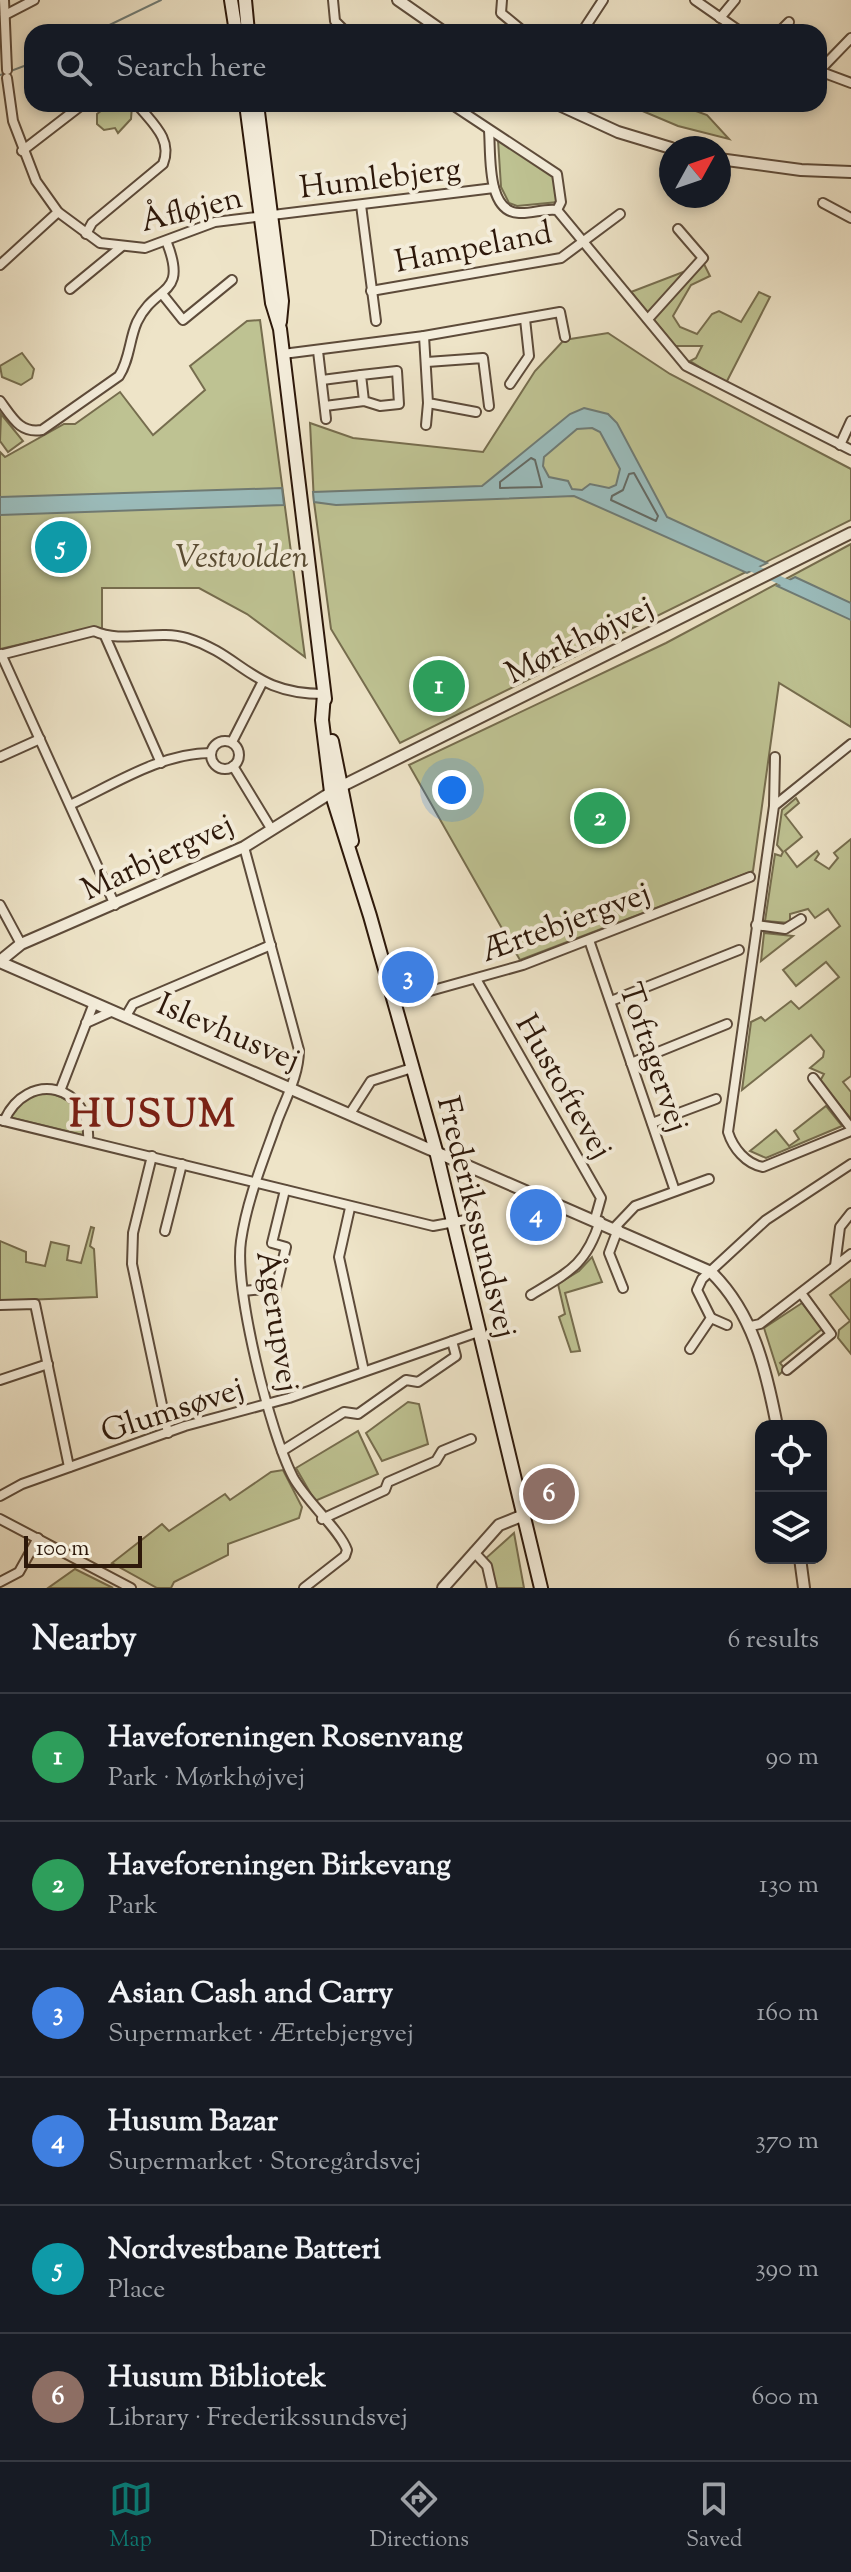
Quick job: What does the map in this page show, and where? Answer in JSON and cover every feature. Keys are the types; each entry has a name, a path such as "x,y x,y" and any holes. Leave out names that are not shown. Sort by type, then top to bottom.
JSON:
{"main road":[{"path":"231,0 235,24"},
{"path":"245,0 247,24"},
{"name":"Frederikssundsvej","path":"247,112 282,301 280,329 324,694 322,720 354,861 436,1151 460,1221 481,1331 541,1588"},
{"name":"Frederikssundsvej","path":"258,112 266,215"}],"street":[{"name":"Åfløjen","path":"4,0 7,74 13,121 36,181 58,212 100,243 145,248 167,243 214,222 266,215"},
{"path":"5,15 34,0"},
{"path":"333,0 338,24"},
{"path":"398,0 432,24"},
{"path":"502,0 501,13 514,24"},
{"path":"587,24 603,0"},
{"path":"695,0 729,24"},
{"path":"720,18 735,0"},
{"path":"827,63 851,38"},
{"path":"827,74 851,83"},
{"path":"22,151 73,112"},
{"name":"Åfløjen","path":"86,234 92,223 163,164 167,153 164,137 144,112"},
{"path":"462,112 557,174 561,202 557,210"},
{"path":"574,112 618,132 659,144"},
{"path":"489,131 494,188 507,209 517,214 557,210"},
{"path":"731,161 801,170 851,172"},
{"name":"Humlebjerg","path":"266,215 494,188"},
{"path":"823,203 851,218"},
{"path":"361,205 376,321"},
{"path":"557,210 686,366 851,450"},
{"path":"0,265 58,212"},
{"name":"Hampeland","path":"371,291 561,258 620,214"},
{"path":"648,319 703,258 678,229"},
{"path":"0,401 18,425 33,432 42,430 119,376 127,364 141,315 175,280 176,270 167,243"},
{"name":"Åfløjen","path":"70,289 121,247"},
{"path":"163,295 183,320 232,280"},
{"path":"283,354 424,336 560,312 565,337"},
{"path":"510,384 529,356 525,319"},
{"path":"424,336 428,403 426,425"},
{"path":"318,351 326,419"},
{"path":"427,362 483,358 489,406"},
{"path":"322,380 397,371 399,404 380,406 364,401 325,406"},
{"path":"361,375 364,401"},
{"path":"428,403 476,412"},
{"path":"840,445 851,421"},
{"name":"Mørkhøjvej","path":"336,789 851,533"},
{"path":"115,905 72,804 0,654 94,631 105,636 161,633 183,637 218,652 262,683 298,693 324,694"},
{"path":"105,636 161,763"},
{"path":"232,742 262,683"},
{"path":"0,757 40,739"},
{"path":"211,753 217,743 232,742"},
{"path":"211,753 216,766 224,769 233,766 240,754 232,742"},
{"path":"774,806 851,744"},
{"path":"72,804 187,753 211,753"},
{"path":"775,757 774,806 728,1132 731,1142 748,1162 763,1167 851,1130 813,1078"},
{"path":"233,766 272,830"},
{"name":"Marbjergvej","path":"0,961 21,944 244,847 336,789"},
{"name":"Ågerupvej","path":"244,847 299,1050 291,1086 255,1182 241,1239 239,1258 243,1291 267,1404 282,1451 293,1476 322,1519 345,1544 345,1556 304,1588"},
{"name":"Ærtebjergvej","path":"394,1001 476,979 589,940 750,877"},
{"path":"0,905 21,944"},
{"path":"756,925 785,929 801,919"},
{"name":"Toftagervej","path":"589,940 675,1191"},
{"path":"126,1016 133,1004 271,945"},
{"path":"611,1001 739,950"},
{"name":"Islevhusvej","path":"0,961 711,1272"},
{"name":"Hustoftevej","path":"476,979 601,1198 598,1220"},
{"path":"60,1091 94,1003"},
{"path":"85,1023 113,1011"},
{"path":"631,1063 727,1024"},
{"path":"351,1112 371,1081 412,1068"},
{"path":"88,1141 89,1129 80,1106 60,1091 32,1091 19,1098 2,1120 350,1208 433,1226 460,1221"},
{"path":"652,1123 716,1099"},
{"path":"152,1156 133,1233 132,1264 168,1433"},
{"path":"165,1231 182,1164"},
{"path":"727,1325 711,1318 697,1290 711,1272 787,1204 851,1164"},
{"path":"623,1288 609,1253 616,1228 635,1206 709,1179"},
{"path":"243,1291 276,1288 286,1247 272,1243 285,1190"},
{"path":"350,1208 339,1257 364,1371"},
{"path":"835,1266 840,1227 851,1213"},
{"path":"531,1295 577,1267 592,1248 598,1220"},
{"path":"751,1326 760,1324 851,1254"},
{"path":"711,1272 734,1297 751,1326 775,1420"},
{"path":"787,1370 831,1334 801,1293"},
{"path":"0,1305 35,1304 69,1467"},
{"path":"690,1349 711,1318"},
{"name":"Glumsøvej","path":"0,1496 69,1467 229,1412 267,1404 481,1331"},
{"path":"282,1451 344,1412 358,1414 406,1380 418,1382 456,1356 452,1341"},
{"path":"0,1380 48,1364"},
{"path":"322,1519 385,1490 388,1482 436,1461 442,1451 471,1439"},
{"path":"443,1588 499,1525 524,1515"},
{"path":"0,1519 131,1588"},
{"path":"0,1582 19,1572 38,1538"},
{"path":"474,1552 487,1566 492,1588"},
{"path":"801,1564 804,1588"}],"green space":[{"path":"132,112 131,119 118,133 115,128 104,130 97,124 97,114"},
{"path":"645,112 699,112 707,115 726,136 678,126"},
{"path":"498,140 553,176 558,202 517,206 509,203 501,187"},
{"path":"704,264 710,276 691,285 673,316 680,327 697,334 712,314 719,311 741,322 759,292 770,297 726,383 690,361 696,358 702,346 675,346 631,292"},
{"name":"Vestvolden","path":"260,320 305,657 247,614 199,588 102,588 102,631 95,627 0,649 0,452 5,457 64,424 75,424 120,392 153,435 205,390 190,366 247,321"},
{"path":"608,333 670,374 851,469 851,520 400,743 331,629 314,502 310,423 353,438 483,452 535,371 564,340"},
{"path":"22,353 34,369 32,378 21,385 2,377 0,366"},
{"path":"1,414 23,441 8,452 0,441"},
{"path":"851,544 851,727 779,683 753,871 520,960 409,765 666,643"},
{"path":"796,798 799,803 785,815 802,837 785,851 797,867 817,851 819,854 815,860 829,869 838,858 834,853 851,839 851,1076 843,1082 851,1092 851,1119 820,1081 824,1074 810,1068 823,1057 824,1051 811,1035 742,1090 751,1022 761,1017 765,1021 791,1001 799,1009 839,977 826,962 796,986 783,970 840,926 828,909 815,918 808,909 790,914 790,923 765,921 775,854 781,856 783,852 777,845 782,810"},
{"path":"764,933 793,936 761,961"},
{"path":"46,1092 74,1106 82,1118 83,1135 9,1117 24,1100"},
{"path":"826,1106 842,1126 766,1158 750,1151 776,1130 789,1146 799,1139 794,1131"},
{"path":"91,1227 94,1228 90,1246 94,1249 97,1297 0,1301 0,1241 26,1252 26,1262 45,1266 51,1242 69,1246 67,1260 81,1263"},
{"path":"592,1257 602,1282 565,1293 580,1351 571,1352 559,1317 565,1314 558,1284 579,1271"},
{"path":"851,1279 851,1354 838,1338 839,1330 850,1321 830,1295"},
{"path":"802,1303 822,1329 780,1363 785,1369 779,1375 764,1328"},
{"path":"408,1402 419,1404 428,1444 382,1461 366,1433"},
{"path":"358,1431 378,1474 315,1501 296,1468"},
{"path":"283,1470 302,1507 299,1518 228,1544 228,1555 174,1582 171,1588 157,1588 112,1563 162,1524 169,1531 225,1494 230,1500 271,1472"},
{"path":"514,1533 524,1588 496,1588 491,1566 485,1559"},
{"path":"75,1569 113,1588 48,1588"}],"water":[{"path":"584,408 608,414 617,423 667,517 767,563 747,573 574,496 336,505 314,502 313,492 482,486 570,414","holes":["592,428 600,432 620,469 616,485 609,488 590,484 582,490 572,489 568,481 549,477 543,466 544,457 577,429"]},
{"path":"282,488 284,505 0,515 0,497"},
{"path":"795,577 851,603 851,620 777,586"}],"waterway":[{"path":"112,24 161,0"},
{"path":"0,75 24,66"},
{"path":"746,565 795,587"}],"place":[{"name":"Nordvestbane Batteri","path":"61,547"},
{"name":"Haveforeningen Rosenvang","path":"439,686"},
{"name":"Haveforeningen Birkevang","path":"600,818"},
{"name":"Asian Cash and Carry","path":"408,977"},
{"name":"Husum Bazar","path":"536,1215"},
{"name":"Husum Bibliotek","path":"549,1494"}],"district":[{"name":"HUSUM","path":"153,1112"}]}
